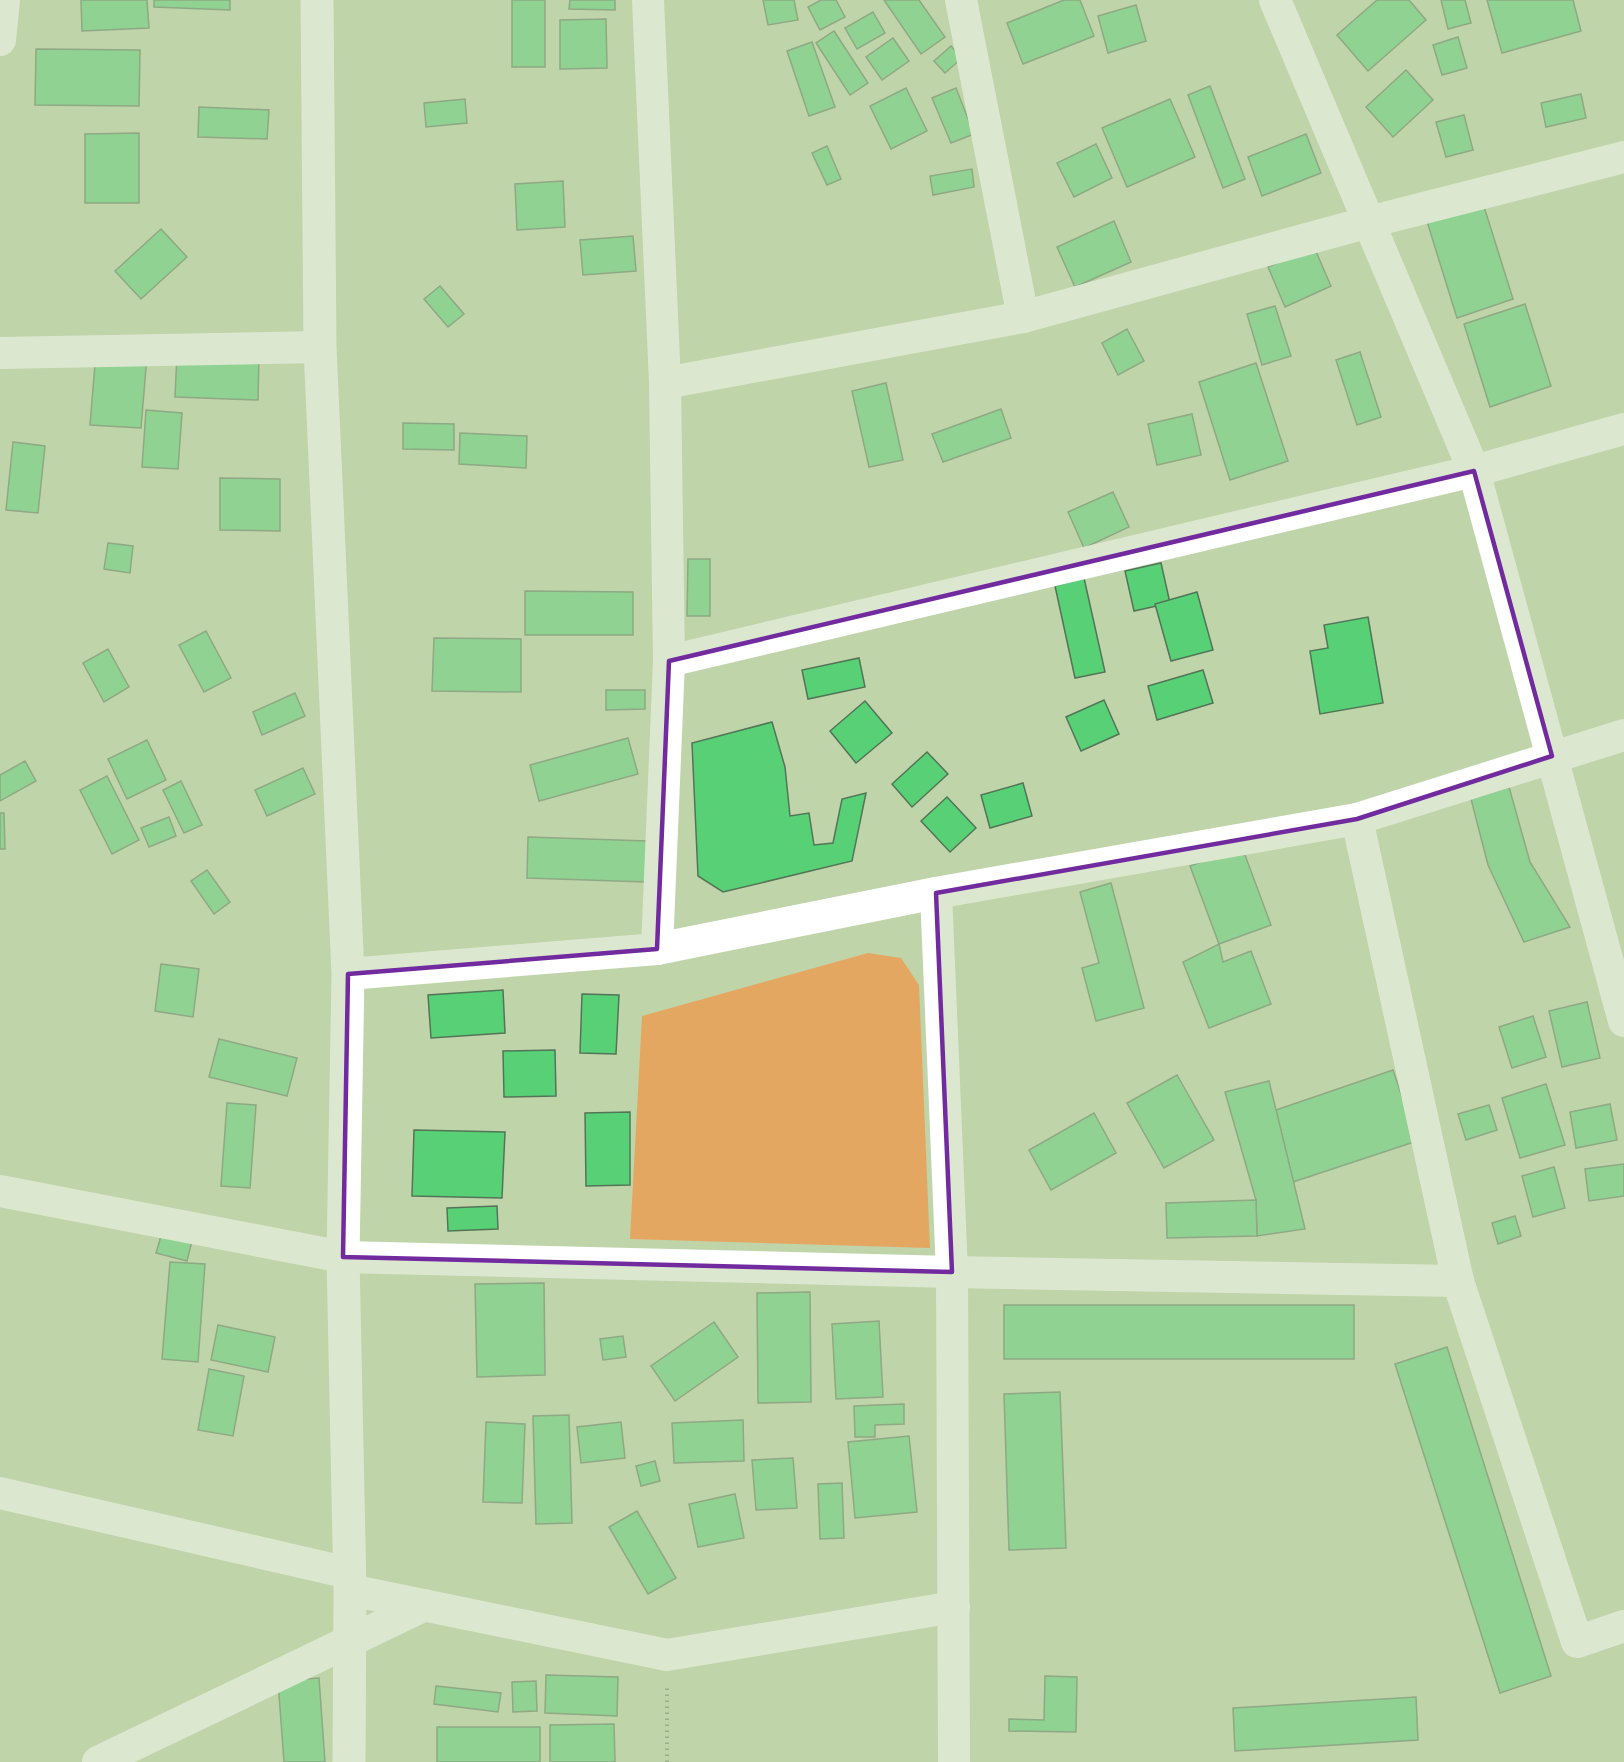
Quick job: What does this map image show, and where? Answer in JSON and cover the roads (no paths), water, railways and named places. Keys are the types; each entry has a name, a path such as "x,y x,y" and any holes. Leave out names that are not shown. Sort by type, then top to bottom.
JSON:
{"street":[{"path":"0,40 4,0"},
{"path":"317,0 320,347 348,974 343,1257 350,1581 349,1762"},
{"path":"648,0 665,383 669,661 657,949"},
{"path":"961,0 1023,317"},
{"path":"1275,0 1474,471 1624,1021"},
{"path":"665,383 1023,317 1369,222 1624,157"},
{"path":"0,353 320,347"},
{"path":"669,661 1474,471 1624,429"},
{"path":"348,974 657,949 936,893 1357,819 1624,735"},
{"path":"1357,819 1458,1281 1577,1642 1624,1626"},
{"path":"936,893 952,1272 954,1762"},
{"path":"0,1191 343,1257 952,1272 1458,1281"},
{"path":"0,1493 350,1581 425,1605 667,1655 954,1607"},
{"path":"98,1762 425,1605"}]}
